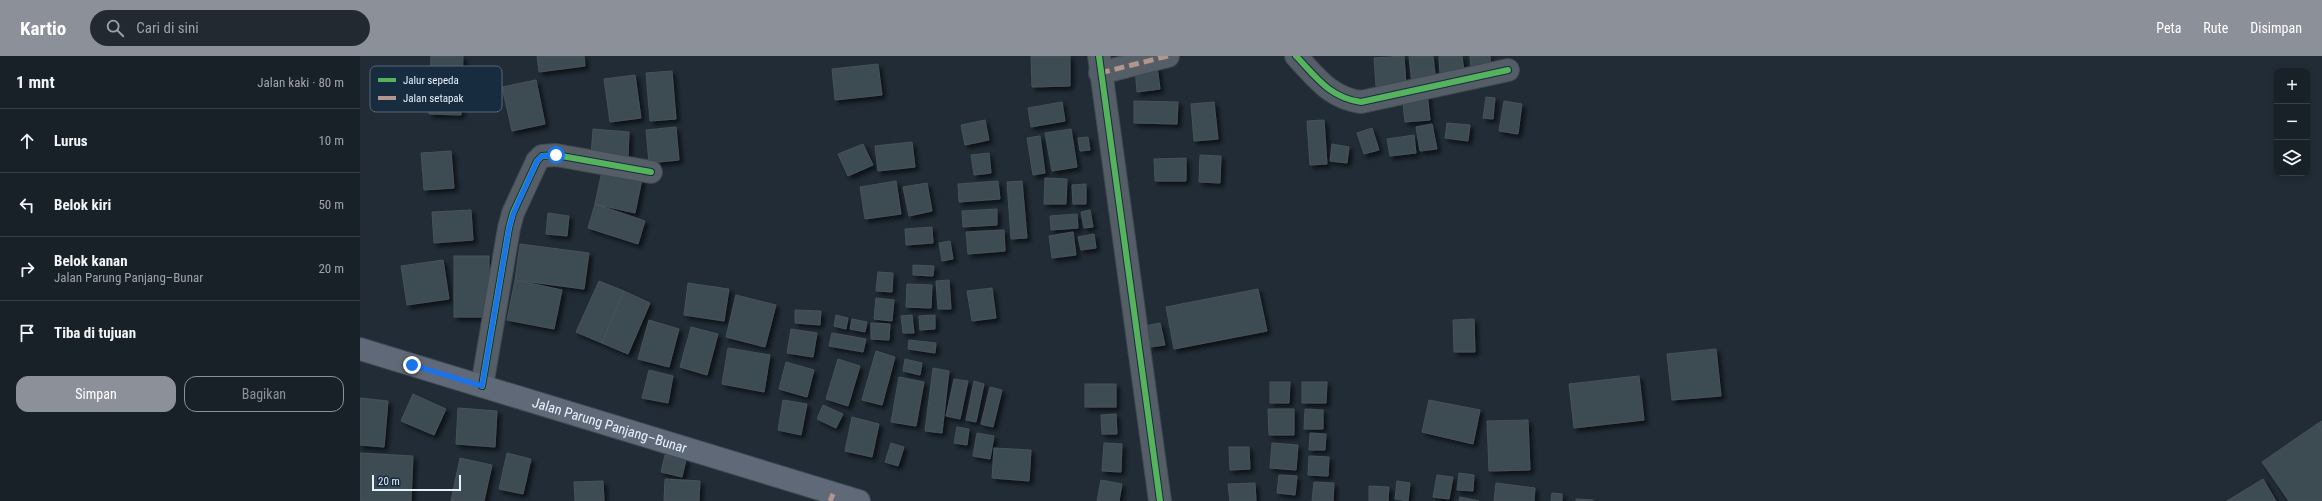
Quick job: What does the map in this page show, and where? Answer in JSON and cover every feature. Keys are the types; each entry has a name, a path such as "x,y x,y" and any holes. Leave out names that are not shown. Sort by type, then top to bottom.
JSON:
{"main road":[{"name":"Jalan Parung Panjang–Bunar","path":"360,349 482,386 832,498 859,501"}],"street":[{"path":"1160,501 1100,64 1168,56"},
{"path":"1296,56 1329,90 1346,100 1361,102 1508,70"},
{"path":"482,386 509,228 513,214 537,161 542,156 556,155 651,172"}],"building":[{"path":"431,56 463,56 463,66 431,66"},
{"path":"537,56 584,56 585,66 539,72"},
{"path":"1031,56 1070,56 1070,86 1032,87"},
{"path":"1404,56 1406,84 1376,86 1374,58"},
{"path":"1409,56 1433,56 1436,82 1412,84"},
{"path":"1439,56 1462,56 1464,72 1440,74"},
{"path":"1470,56 1490,56 1491,70 1471,71"},
{"path":"878,64 882,95 835,100 832,69"},
{"path":"1157,66 1160,89 1137,92 1135,68"},
{"path":"672,71 676,119 650,121 646,73"},
{"path":"635,75 641,118 610,122 604,79"},
{"path":"536,80 545,124 512,131 502,87"},
{"path":"1427,92 1430,120 1405,122 1402,94"},
{"path":"1486,97 1495,98 1493,119 1483,118"},
{"path":"1134,101 1178,102 1177,124 1134,123"},
{"path":"1504,101 1522,104 1518,134 1499,131"},
{"path":"1062,102 1065,121 1031,127 1028,108"},
{"path":"1214,102 1218,139 1194,141 1191,104"},
{"path":"429,112 461,112 461,115 429,114"},
{"path":"985,120 989,140 965,145 961,125"},
{"path":"1324,120 1327,164 1310,165 1307,121"},
{"path":"1447,123 1470,125 1468,141 1445,138"},
{"path":"1432,124 1437,149 1420,151 1416,127"},
{"path":"676,127 679,160 649,163 646,130"},
{"path":"1372,128 1379,150 1364,154 1357,133"},
{"path":"593,129 629,132 628,159 591,156"},
{"path":"1071,129 1077,167 1052,171 1045,133"},
{"path":"1414,135 1416,153 1390,156 1387,139"},
{"path":"1040,136 1045,173 1033,175 1027,138"},
{"path":"1088,137 1090,150 1080,151 1078,138"},
{"path":"912,142 915,167 878,171 875,146"},
{"path":"863,144 873,165 848,176 838,154"},
{"path":"1332,144 1349,147 1347,163 1330,161"},
{"path":"451,151 454,188 424,190 421,153"},
{"path":"989,153 991,173 974,175 971,155"},
{"path":"1200,155 1221,156 1220,183 1199,182"},
{"path":"1186,158 1186,181 1155,181 1154,159"},
{"path":"602,171 642,179 635,213 595,204"},
{"path":"1045,178 1067,179 1066,204 1044,204"},
{"path":"896,181 901,214 865,219 860,187"},
{"path":"998,181 1000,199 959,202 958,184"},
{"path":"1022,181 1027,238 1011,239 1007,182"},
{"path":"927,183 932,211 909,216 903,187"},
{"path":"1086,184 1086,204 1073,204 1072,185"},
{"path":"595,204 645,221 638,244 588,228"},
{"path":"997,209 997,225 963,227 962,211"},
{"path":"471,210 473,240 434,243 432,212"},
{"path":"1090,210 1093,227 1084,228 1081,212"},
{"path":"548,213 569,216 567,236 546,234"},
{"path":"1077,214 1078,228 1051,230 1050,216"},
{"path":"932,227 933,243 906,245 905,229"},
{"path":"1004,230 1005,251 968,254 966,232"},
{"path":"1073,232 1076,255 1052,258 1049,236"},
{"path":"1094,234 1096,248 1081,250 1078,237"},
{"path":"950,241 953,259 942,261 939,243"},
{"path":"520,244 589,253 584,289 515,280"},
{"path":"454,256 489,256 489,317 454,317"},
{"path":"443,260 449,299 407,305 401,266"},
{"path":"913,265 934,266 933,276 913,275"},
{"path":"878,272 893,273 892,292 876,291"},
{"path":"515,280 562,290 554,329 507,320"},
{"path":"949,280 951,309 938,309 936,281"},
{"path":"599,281 624,291 602,343 576,332"},
{"path":"688,283 729,289 724,321 684,315"},
{"path":"907,284 932,285 931,308 906,307"},
{"path":"992,288 996,318 972,321 967,291"},
{"path":"1258,289 1267,331 1174,349 1166,307"},
{"path":"624,291 650,303 628,354 602,343"},
{"path":"736,295 776,305 765,347 726,337"},
{"path":"876,298 894,300 892,321 874,319"},
{"path":"795,310 821,311 820,325 795,323"},
{"path":"836,315 848,318 846,329 834,326"},
{"path":"912,315 914,333 903,333 901,316"},
{"path":"935,315 935,329 920,330 919,316"},
{"path":"852,319 867,322 865,332 850,329"},
{"path":"1474,319 1475,352 1454,352 1453,320"},
{"path":"649,320 679,329 669,367 638,359"},
{"path":"871,323 890,324 889,340 871,339"},
{"path":"1160,323 1165,345 1150,347 1145,326"},
{"path":"691,327 718,334 707,375 680,367"},
{"path":"791,329 817,333 813,357 787,353"},
{"path":"832,333 866,339 863,352 829,346"},
{"path":"909,340 936,343 935,353 908,349"},
{"path":"728,348 770,355 764,392 722,384"},
{"path":"1716,349 1721,396 1672,400 1667,354"},
{"path":"876,351 895,357 882,405 862,400"},
{"path":"838,359 860,366 848,406 826,399"},
{"path":"905,359 922,363 920,375 903,371"},
{"path":"786,362 814,370 807,397 779,389"},
{"path":"933,368 949,371 942,433 925,431"},
{"path":"649,370 673,376 668,403 642,398"},
{"path":"1639,376 1644,420 1574,428 1569,384"},
{"path":"899,377 924,382 916,426 891,422"},
{"path":"954,379 968,381 960,419 946,416"},
{"path":"974,381 984,384 976,422 966,420"},
{"path":"1270,382 1290,382 1289,403 1270,403"},
{"path":"1302,382 1327,382 1326,403 1302,403"},
{"path":"1085,384 1116,384 1116,407 1085,407"},
{"path":"990,387 1002,390 993,427 981,424"},
{"path":"413,394 446,409 434,435 401,421"},
{"path":"360,398 388,401 384,447 360,445"},
{"path":"783,400 807,404 801,435 778,430"},
{"path":"1429,400 1480,410 1473,444 1422,432"},
{"path":"823,405 843,414 836,428 817,419"},
{"path":"458,408 497,411 495,447 456,444"},
{"path":"1268,409 1294,409 1294,435 1269,435"},
{"path":"1305,409 1323,410 1323,429 1304,429"},
{"path":"1116,414 1117,434 1102,434 1101,415"},
{"path":"852,417 879,424 872,457 845,451"},
{"path":"1528,420 1530,470 1489,471 1487,421"},
{"path":"2322,421 2322,431 2317,424"},
{"path":"2317,424 2322,431 2322,501 2289,501 2262,462"},
{"path":"957,427 969,429 967,445 954,443"},
{"path":"977,433 994,436 990,459 973,456"},
{"path":"1310,433 1326,434 1325,450 1309,450"},
{"path":"891,443 904,447 898,466 885,462"},
{"path":"1104,443 1122,444 1121,472 1102,471"},
{"path":"1272,443 1298,445 1296,470 1270,468"},
{"path":"1229,447 1249,447 1250,469 1230,470"},
{"path":"994,448 1031,450 1029,481 992,478"},
{"path":"360,453 413,456 411,501 360,501"},
{"path":"507,453 531,459 523,494 499,489"},
{"path":"665,455 686,460 682,477 661,472"},
{"path":"1309,456 1329,457 1328,476 1308,475"},
{"path":"460,458 492,465 484,501 451,501"},
{"path":"1459,473 1474,475 1473,491 1457,490"},
{"path":"1279,475 1297,476 1295,495 1277,493"},
{"path":"1437,475 1453,477 1449,499 1433,497"},
{"path":"665,479 700,481 699,501 664,501"},
{"path":"2263,479 2276,501 2227,501"},
{"path":"1101,480 1122,484 1119,501 1097,501"},
{"path":"603,481 604,501 575,501 574,482"},
{"path":"1397,481 1410,483 1408,501 1395,499"},
{"path":"1314,482 1334,483 1333,501 1312,501"},
{"path":"1255,483 1256,501 1230,501 1228,484"},
{"path":"1496,483 1535,488 1534,501 1494,501"},
{"path":"1369,486 1389,487 1388,501 1369,501"},
{"path":"1552,493 1562,494 1562,501 1551,501"},
{"path":"1460,497 1479,501 1459,501"},
{"path":"1576,499 1593,500 1593,501 1576,501"}],"marked path":[{"path":"1100,73 1168,56"},
{"path":"830,501 833,494"}],"cycle path":[{"path":"1099,56 1160,501"},
{"path":"1296,56 1317,79 1332,91 1350,100 1361,102 1508,70"},
{"path":"482,386 509,228 513,213 537,161 542,156 556,155 651,172"}],"route":[{"path":"412,365 482,386 509,228 513,214 534,165 542,156 556,155"}]}
